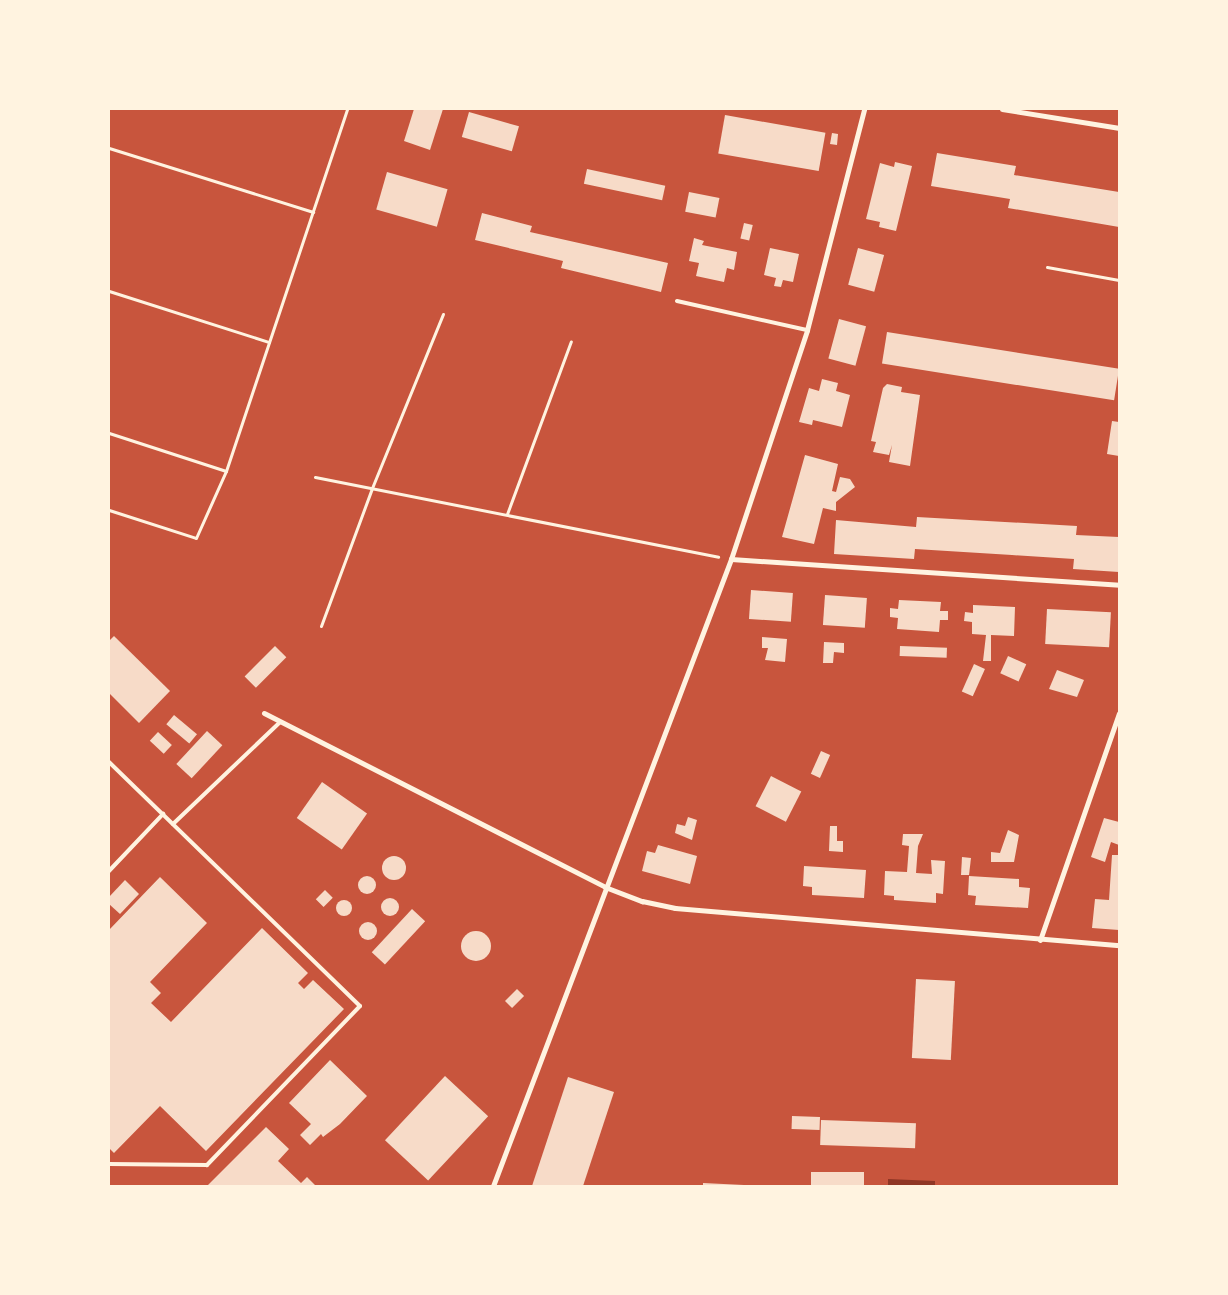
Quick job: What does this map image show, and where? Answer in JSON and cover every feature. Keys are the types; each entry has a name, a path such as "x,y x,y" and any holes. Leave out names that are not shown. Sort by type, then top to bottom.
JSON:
{"street":[{"path":"493,1186 731,559 807,330 864,109"},
{"path":"1002,109 1119,128"},
{"path":"731,559 1119,585"},
{"path":"264,713 605,887 642,901 675,908 1040,940 1119,945"},
{"path":"1040,940 1119,713"}],"lane":[{"path":"677,301 807,330"},
{"path":"173,824 280,722"},
{"path":"109,762 360,1006 207,1165 109,1164"},
{"path":"109,871 163,814"}],"path":[{"path":"109,510 196,538 226,470 347,109"},
{"path":"109,148 313,212"},
{"path":"1048,267 1119,280"},
{"path":"109,291 269,342"},
{"path":"321,626 372,488 443,314"},
{"path":"507,514 572,342"},
{"path":"109,433 226,470"},
{"path":"315,477 707,554"}],"shaded area":[{"path":"888,1179 935,1181 935,1186 888,1186"}],"building":[{"path":"414,109 443,109 430,150 404,141"},
{"path":"469,112 519,126 512,151 462,137"},
{"path":"725,115 825,133 819,171 718,153"},
{"path":"832,133 838,134 837,145 830,144"},
{"path":"937,153 1016,166 1014,175 1119,192 1119,227 1008,208 1010,199 931,186"},
{"path":"895,162 912,166 896,231 879,227 880,222 866,219 880,163 894,167"},
{"path":"587,169 665,186 662,200 584,184"},
{"path":"387,172 448,189 437,227 376,209"},
{"path":"689,192 719,198 716,218 685,212"},
{"path":"482,213 532,226 530,232 668,263 661,292 561,268 563,261 475,240"},
{"path":"744,223 753,225 749,241 740,239"},
{"path":"694,238 704,241 702,245 737,252 734,270 727,268 724,282 696,276 699,263 689,261"},
{"path":"770,248 799,254 793,282 783,280 781,287 774,286 776,278 764,275"},
{"path":"858,248 884,255 874,292 848,285"},
{"path":"839,319 866,326 855,366 828,359"},
{"path":"887,332 1119,369 1114,400 882,364"},
{"path":"822,379 838,383 836,391 850,395 842,427 813,420 812,425 799,422 809,388 819,391"},
{"path":"887,384 902,387 901,392 920,395 910,466 889,462 892,445 889,455 873,452 876,442 871,441 883,388"},
{"path":"1112,421 1119,422 1119,456 1107,454"},
{"path":"805,455 838,464 832,491 836,492 840,477 850,479 855,487 836,502 836,511 823,508 814,544 782,537"},
{"path":"917,517 1077,526 1076,535 1119,537 1119,572 1073,569 1074,559 1012,555 915,549 914,559 834,554 836,520 916,527"},
{"path":"751,590 793,593 791,622 749,619"},
{"path":"825,595 867,598 865,628 823,625"},
{"path":"899,600 941,602 940,611 948,611 948,620 940,620 939,632 897,629 898,618 890,617 890,608 898,609"},
{"path":"973,605 1015,607 1014,636 991,635 991,661 983,661 986,635 972,634 972,622 964,621 965,612 973,613"},
{"path":"1047,609 1111,612 1109,647 1045,644"},
{"path":"114,636 170,691 139,723 109,693 109,641"},
{"path":"762,637 787,639 785,662 765,660 768,648 762,648"},
{"path":"824,642 844,643 844,653 834,652 833,663 823,663"},
{"path":"275,646 286,657 256,688 245,676"},
{"path":"900,646 947,648 947,658 900,656"},
{"path":"1008,656 1026,664 1019,681 1000,673"},
{"path":"974,664 985,669 973,696 962,691"},
{"path":"1057,670 1084,680 1077,697 1049,689"},
{"path":"174,715 197,734 189,743 166,724"},
{"path":"207,731 222,745 192,778 176,764"},
{"path":"158,732 172,745 164,754 150,741"},
{"path":"821,751 830,755 820,778 811,774"},
{"path":"771,776 801,791 786,822 756,806"},
{"path":"322,782 367,814 342,850 297,818"},
{"path":"688,817 697,820 692,840 675,833 677,824 685,826"},
{"path":"1104,818 1119,822 1119,845 1111,842 1105,862 1091,857"},
{"path":"830,826 837,826 837,841 843,841 843,852 829,851"},
{"path":"1008,830 1019,835 1014,862 991,862 991,852 1000,853"},
{"path":"903,834 923,834 918,846 916,873 932,874 931,860 945,861 943,894 936,893 936,903 894,900 894,896 884,895 885,871 907,872 909,846 902,845"},
{"path":"658,845 697,856 690,884 642,871 647,851 655,853"},
{"path":"1112,855 1119,855 1119,930 1092,928 1095,899 1109,900"},
{"path":"394,856 399,857 405,863 405,873 399,879 394,880 389,879 383,873 382,868 383,863 389,857"},
{"path":"962,857 971,858 969,875 961,875"},
{"path":"804,866 866,870 864,898 812,895 812,887 803,886"},
{"path":"367,876 373,879 376,885 373,891 367,894 361,891 358,885 361,879"},
{"path":"969,876 1019,879 1019,887 1030,888 1028,908 975,905 976,896 968,895"},
{"path":"160,877 207,923 150,982 161,993 151,1003 171,1022 262,928 308,973 298,983 304,989 313,980 344,1009 206,1151 160,1106 114,1153 109,1148 109,930"},
{"path":"125,880 139,894 120,914 109,904 109,897"},
{"path":"325,890 333,898 324,907 316,899"},
{"path":"390,898 396,901 399,907 396,913 390,916 384,913 381,907 384,901"},
{"path":"341,900 347,900 352,905 350,914 341,916 336,911 336,905"},
{"path":"412,909 425,921 385,964 372,952"},
{"path":"368,922 374,925 377,931 374,937 368,940 362,937 359,931 362,925"},
{"path":"476,931 482,932 490,940 490,952 482,960 476,961 470,960 462,952 461,946 462,940 470,932"},
{"path":"916,979 955,981 951,1060 912,1058"},
{"path":"517,989 524,996 512,1008 505,1001"},
{"path":"330,1060 367,1096 340,1124 323,1137 321,1134 310,1145 300,1135 311,1124 289,1103"},
{"path":"445,1076 488,1116 428,1181 385,1140"},
{"path":"568,1077 614,1092 583,1186 532,1186"},
{"path":"792,1116 820,1117 820,1130 792,1129"},
{"path":"821,1120 916,1123 915,1148 820,1145"},
{"path":"266,1127 289,1149 278,1161 301,1183 307,1177 316,1186 207,1186"},
{"path":"811,1172 864,1172 864,1186 811,1186"},
{"path":"703,1183 744,1185 744,1186 703,1186"}]}
